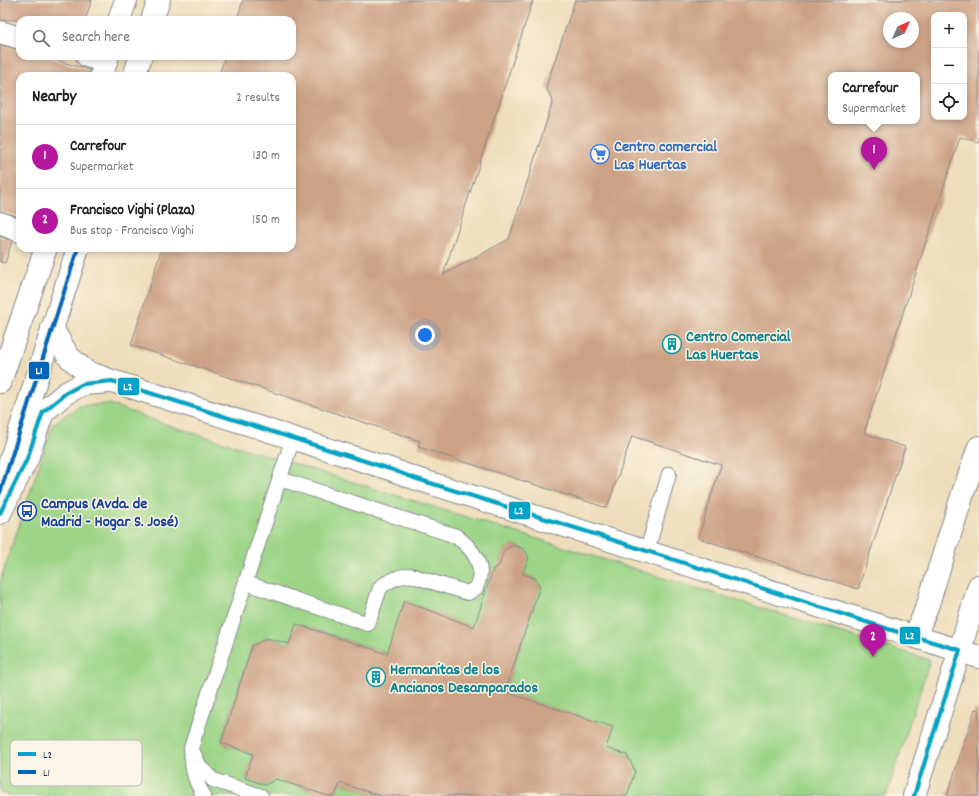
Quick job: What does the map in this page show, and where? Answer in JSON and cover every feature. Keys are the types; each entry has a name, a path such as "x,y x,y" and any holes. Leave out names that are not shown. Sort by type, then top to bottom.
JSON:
{"street":[{"path":"120,16 126,0"},
{"path":"153,16 159,0"},
{"path":"0,32 16,37"},
{"path":"135,72 140,60"},
{"path":"0,223 16,229"},
{"path":"0,382 45,252"},
{"path":"0,493 77,252"},
{"path":"52,328 68,356 85,371 112,381 754,586 970,653"},
{"path":"0,513 27,459 43,412 66,393 83,384 112,381"},
{"path":"916,637 971,496 979,447"},
{"path":"914,796 970,653 979,586"}],"lane":[{"path":"204,796 196,783 192,769 190,748 293,438"},
{"path":"647,551 669,474"},
{"path":"246,583 368,624 380,588 386,583 399,577 410,575 468,593 476,588 480,573 477,559 468,546 456,536 280,480"},
{"path":"190,748 200,767 213,780 260,796"}],"green space":[{"path":"109,404 168,425 930,660 886,796 627,796 627,764 630,756 606,748 608,726 505,692 540,586 535,578 523,574 528,557 524,549 514,545 504,550 465,654 446,648 454,620 405,601 416,663 301,625 294,629 289,644 265,637 263,644 258,643 252,646 222,739 225,745 253,754 247,774 250,780 265,785 271,782 278,763 297,786 328,796 17,796 0,793 0,582 53,424 79,406"},
{"path":"340,783 381,796 335,796"}],"building":[{"path":"0,0 92,0 86,16 16,16 16,20 0,20"},
{"name":"Centro Comercial Las Huertas","path":"243,0 533,0 443,275 509,239 553,101 546,87 575,0 979,0 979,142 960,137 864,433 905,447 858,589 698,538 721,465 632,436 607,508 418,447 420,441 131,345 161,252 296,252 296,72 220,72 224,60 296,60 296,16 238,16"},
{"path":"0,45 16,49 16,60 56,60 90,70 90,72 16,72 16,216 0,211"},
{"path":"0,236 12,241 5,263 0,262"},
{"name":"Hermanitas de los Ancianos Desamparados","path":"513,545 524,549 529,557 523,574 535,578 540,586 505,692 613,727 606,748 627,755 635,771 627,796 381,796 340,783 335,796 328,796 276,779 265,785 245,778 253,754 221,743 252,646 267,638 289,644 296,624 387,654 404,601 474,627 493,569 499,566 504,550"},
{"path":"975,709 979,710 979,796 947,796"}],"transit line":[{"name":"L1","path":"0,493 77,252"},
{"name":"L2","path":"0,513 27,459 43,412 66,393 83,384 112,381 888,629 960,650 914,796"}],"place":[{"name":"Centro comercial Las Huertas","path":"600,154"},
{"name":"Carrefour","path":"874,170"},
{"name":"Centro Comercial Las Huertas","path":"672,344"},
{"name":"Campus (Avda. de Madrid - Hogar S. José)","path":"27,511"},
{"name":"Francisco Vighi (Plaza)","path":"873,657"},
{"name":"Hermanitas de los Ancianos Desamparados","path":"376,677"}]}
